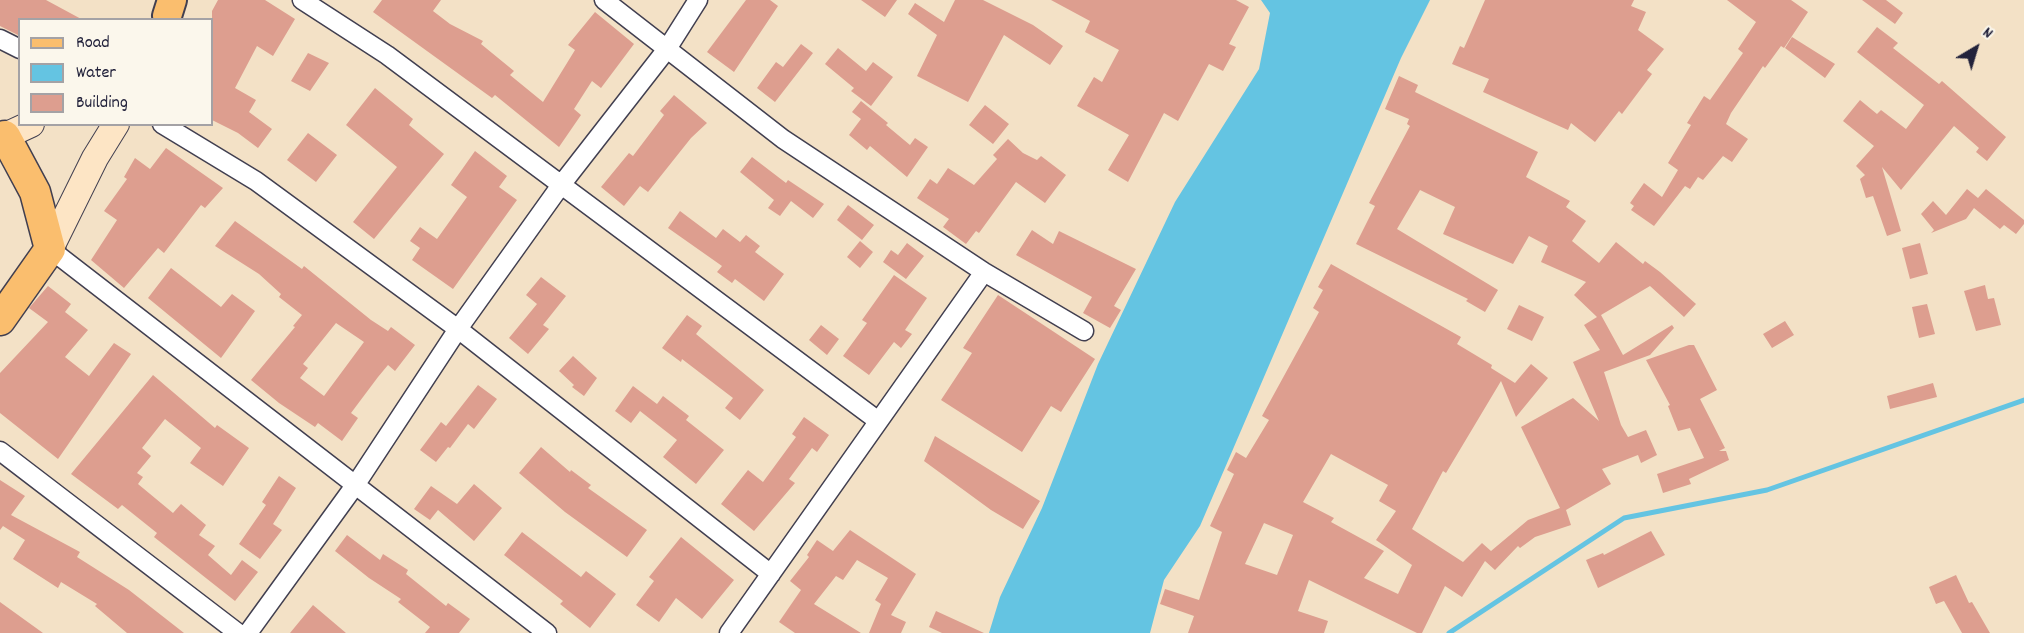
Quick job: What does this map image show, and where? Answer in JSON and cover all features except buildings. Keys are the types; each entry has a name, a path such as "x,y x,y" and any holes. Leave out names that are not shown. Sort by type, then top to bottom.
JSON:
{"highway":[{"path":"0,320 50,249 35,192 12,133"}],"main road":[{"path":"50,249 95,158 115,126"}],"street":[{"path":"302,0 387,55 877,420"},
{"path":"604,0 783,139 984,272 1084,331"},
{"path":"248,633 356,484 458,329 561,185 667,49 698,0"},
{"path":"0,39 18,48"},
{"path":"165,126 256,181 458,329 771,574"},
{"path":"50,249 548,633"},
{"path":"729,633 877,420 984,272"},
{"path":"0,451 238,633"}],"water":[{"path":"1261,0 1430,0 1401,58 1200,526 1164,580 1150,633 989,633 1000,597 1042,508 1098,364 1175,202 1259,69 1270,13"}],"waterway":[{"path":"1449,633 1624,518 1767,490 2024,400"}]}
